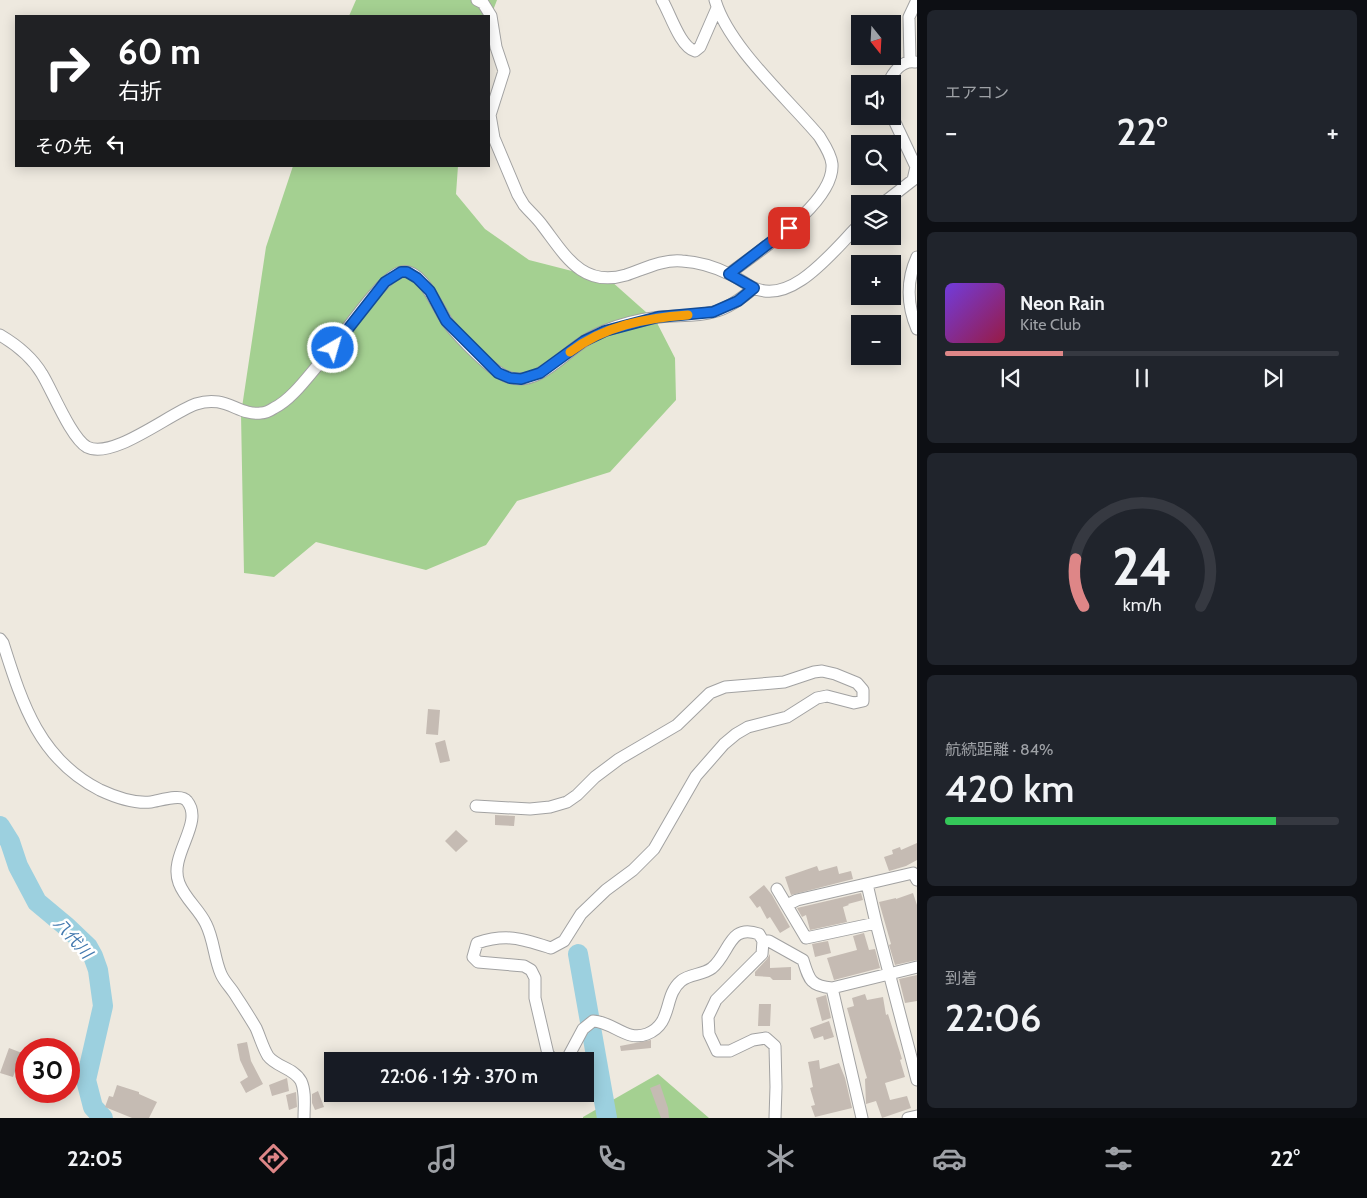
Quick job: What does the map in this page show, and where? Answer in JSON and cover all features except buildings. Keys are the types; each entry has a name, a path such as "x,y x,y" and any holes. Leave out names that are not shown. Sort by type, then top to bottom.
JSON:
{"street":[{"path":"477,0 484,3 491,16 496,47 504,71 490,115 494,138 524,205 572,264 583,272 595,276 622,276 668,261 696,263 710,266 729,274 754,288 766,291 777,290 790,286 804,278 831,256 851,234"},
{"path":"662,0 682,41 690,50 695,51 700,47 716,4"},
{"path":"894,75 899,67 913,61 908,17 916,0"},
{"path":"716,4 726,27 756,66 819,136 826,146 832,164 827,184 812,206 779,237 729,274"},
{"path":"894,195 913,180 916,167 896,125"},
{"path":"917,257 911,275 908,296 917,329"},
{"path":"0,335 26,353 41,372 73,433 83,445 90,448 105,448 125,442 158,426 177,412 197,404 211,401 222,402 260,414 277,407 294,392 333,348 385,282 401,272 407,272 417,278 430,291 446,321 498,373 510,378 521,379 540,373 584,341 605,331 658,317 713,312 738,301 754,288"},
{"path":"0,640 3,643 21,699 38,731 50,749 70,771 84,782 109,794 134,802 150,802 168,798 184,798 188,801 192,813 189,834 179,853 176,868 178,882 186,898 205,922 211,935 215,956 222,976 256,1029 267,1054 272,1061 300,1078 304,1090 304,1118"},
{"path":"476,806 530,809 550,807 567,802 619,759 677,725 710,693 725,687 784,682 814,672 835,674 857,683 863,690 862,702 854,703 827,696 817,698 787,717 748,727 724,744 696,776 654,849 633,870 606,890 582,914 564,941 551,948 515,937 490,939 477,943 473,957 478,962 524,966 531,970 534,978 535,998 548,1054 552,1058 562,1061 568,1057 583,1029 593,1021 602,1022 631,1037 646,1034 659,1027 672,994 680,982 712,968 732,938 740,933 750,930 759,934 763,942 762,954 716,1000 708,1017 709,1034 717,1051 730,1051 753,1040 766,1038 775,1046 775,1118"},
{"path":"786,905 797,900 913,873 917,880"},
{"path":"867,884 917,1080"},
{"path":"777,889 806,938 876,923"},
{"path":"763,942 769,942 803,960 813,983 820,987 832,988 917,967"},
{"path":"832,988 862,1118"},
{"path":"908,1118 917,1116"}],"green space":[{"path":"356,0 497,0 490,18 490,15 349,15"},
{"path":"293,167 458,167 456,194 485,229 529,260 611,281 656,321 675,358 676,400 610,472 517,501 486,545 426,570 316,542 274,577 244,573 241,414 266,247"},
{"path":"658,1074 709,1118 583,1118 583,1117"}],"waterway":[{"name":"八代川","path":"0,826 10,842 18,866 37,902 88,947 98,970 103,1006 86,1080 93,1107 103,1118"},
{"path":"578,954 607,1118"}],"slow traffic":[{"path":"570,352 584,341 625,324 658,317 688,315"}],"route":[{"path":"333,348 385,282 401,272 407,272 417,278 430,291 446,321 498,373 510,378 521,379 540,373 584,341 605,331 625,324 658,317 713,312 738,301 754,288 729,274 789,228"}]}
